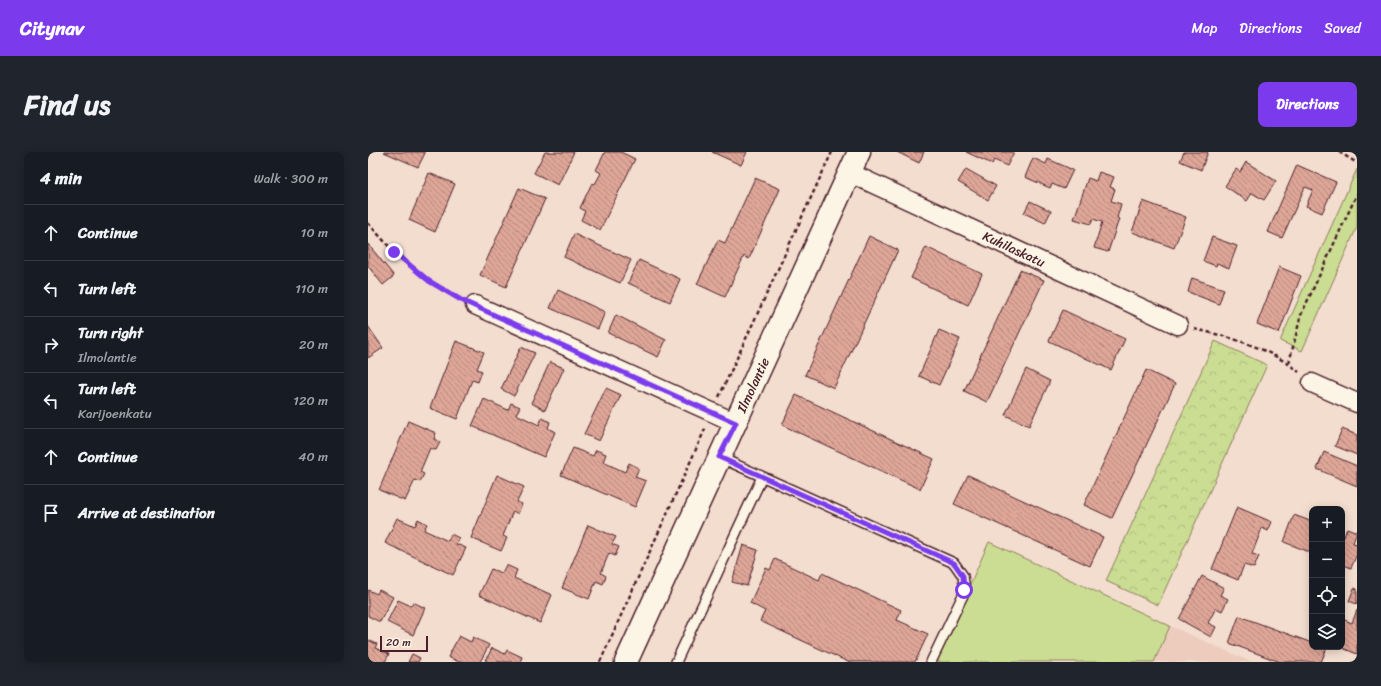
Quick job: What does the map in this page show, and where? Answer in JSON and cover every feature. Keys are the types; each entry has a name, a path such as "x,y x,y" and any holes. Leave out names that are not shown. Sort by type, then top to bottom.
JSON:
{"street":[{"name":"Ilmolantie","path":"626,662 859,152"},
{"name":"Kuhilaskatu","path":"850,172 1178,325"},
{"path":"475,305 736,423"},
{"path":"1312,382 1357,403"}],"lane":[{"path":"719,457 954,563 963,576 964,590 931,662"},
{"path":"676,662 762,477"}],"path":[{"path":"1339,152 1357,163"},
{"path":"1289,363 1301,315 1357,194"},
{"path":"368,223 394,252 429,281 461,300 475,305"},
{"path":"1178,325 1234,338 1289,363 1312,382"}],"shaded area":[{"path":"1170,626 1251,662 1154,662"}],"green space":[{"path":"1357,169 1357,227 1302,351 1280,341"},
{"path":"1215,341 1267,365 1158,605 1106,581"},
{"path":"989,542 1170,626 1154,662 935,662"}],"building":[{"path":"384,152 423,152 425,153 418,167"},
{"path":"545,152 574,152 558,185 534,173"},
{"path":"605,152 621,152 635,159 600,230 581,220 585,211 580,208 592,183 595,184 601,173 596,170"},
{"path":"712,152 747,152 741,165"},
{"path":"897,152 924,152 919,163"},
{"path":"966,152 1014,152 1007,166 994,160 992,164"},
{"path":"1184,152 1208,152 1201,170 1180,161"},
{"path":"1033,158 1046,164 1048,159 1073,170 1064,189 1052,184 1050,188 1025,177"},
{"path":"1246,162 1276,181 1264,200 1252,193 1247,201 1225,186 1236,169 1240,172"},
{"path":"1297,165 1336,182 1322,213 1306,206 1313,190 1305,187 1282,238 1268,232"},
{"path":"966,169 996,186 988,200 958,182"},
{"path":"1099,172 1114,177 1110,187 1115,189 1111,201 1121,204 1117,218 1119,219 1108,252 1094,248 1102,222 1093,219 1091,224 1074,219 1088,178 1096,181"},
{"path":"429,173 455,184 435,232 409,220"},
{"path":"755,178 780,189 749,259 744,256 725,297 697,284 718,240 725,243"},
{"path":"519,188 545,199 506,287 480,275"},
{"path":"1030,201 1051,211 1045,223 1024,213"},
{"path":"1143,201 1186,217 1174,248 1132,232"},
{"path":"574,234 631,260 620,283 564,257"},
{"path":"869,236 898,250 834,388 805,375"},
{"path":"1212,237 1237,246 1229,268 1217,263 1216,266 1203,261"},
{"path":"368,244 394,276 383,285 368,266"},
{"path":"926,247 982,274 968,305 911,278"},
{"path":"639,260 680,279 670,302 628,283"},
{"path":"1279,267 1301,276 1279,333 1257,324"},
{"path":"1020,270 1044,280 987,402 964,391"},
{"path":"1192,278 1224,289 1219,304 1188,292"},
{"path":"558,290 605,312 598,329 550,308"},
{"path":"1063,310 1125,339 1111,370 1049,341"},
{"path":"616,315 666,340 658,357 608,333"},
{"path":"368,326 383,348 368,358"},
{"path":"939,330 960,339 939,385 919,376"},
{"path":"456,341 484,352 477,369 482,371 478,382 472,380 457,419 430,408"},
{"path":"521,347 535,353 514,396 501,389"},
{"path":"550,362 564,368 545,410 531,403"},
{"path":"1026,369 1050,381 1029,426 1005,415"},
{"path":"1146,370 1175,384 1112,518 1084,505"},
{"path":"606,388 621,395 599,441 584,434"},
{"path":"796,395 934,459 920,489 782,425"},
{"path":"484,399 508,410 511,403 520,407 516,414 539,425 542,418 550,422 548,428 555,432 544,457 472,426"},
{"path":"408,421 436,433 434,439 440,442 436,450 430,448 420,472 424,474 420,482 415,480 405,501 379,490"},
{"path":"1342,429 1357,435 1357,455 1335,446"},
{"path":"573,448 593,456 596,450 606,454 603,462 625,472 629,463 639,468 635,477 646,481 635,507 561,475"},
{"path":"1324,452 1357,466 1357,486 1317,469"},
{"path":"497,475 524,487 517,502 522,504 518,514 513,511 503,536 507,538 501,551 471,538"},
{"path":"968,475 1103,537 1090,566 954,504"},
{"path":"1237,507 1272,522 1268,531 1262,528 1252,554 1259,556 1254,568 1244,565 1238,580 1212,569"},
{"path":"1294,515 1309,521 1309,552 1284,542"},
{"path":"397,518 415,526 418,519 427,524 424,530 448,541 451,534 459,538 456,544 466,548 453,575 385,543"},
{"path":"588,525 616,537 612,544 619,547 615,556 609,553 601,573 606,576 603,584 596,581 589,599 562,588"},
{"path":"1347,528 1357,532 1353,543 1357,544 1357,554 1351,568 1345,565 1345,534"},
{"path":"743,545 758,550 747,586 732,582"},
{"path":"775,559 819,580 822,573 901,610 897,620 928,634 915,662 848,662 760,621 765,611 750,603 766,568 770,570"},
{"path":"506,565 517,570 514,578 552,595 540,623 479,595 491,569 502,573"},
{"path":"1202,576 1224,588 1220,595 1228,599 1222,611 1216,608 1208,623 1216,627 1211,637 1179,619"},
{"path":"1354,588 1357,589 1357,604 1349,601"},
{"path":"368,590 377,594 379,590 393,597 380,622 368,616"},
{"path":"398,600 411,606 413,602 425,608 413,635 387,622"},
{"path":"1357,610 1357,654 1345,649 1345,620 1352,623"},
{"path":"1239,616 1309,642 1309,650 1326,650 1321,662 1280,662 1229,643"},
{"path":"459,636 471,642 473,637 489,645 480,662 459,662 448,657"},
{"path":"368,640 377,644 375,648 389,654 385,662 368,662"},
{"path":"492,648 505,654 507,650 522,657 520,662 485,662"},
{"path":"412,654 420,658 418,662 408,662"}],"route":[{"path":"394,252 429,281 461,300 736,423 719,457 954,563 963,576 964,590"}]}
